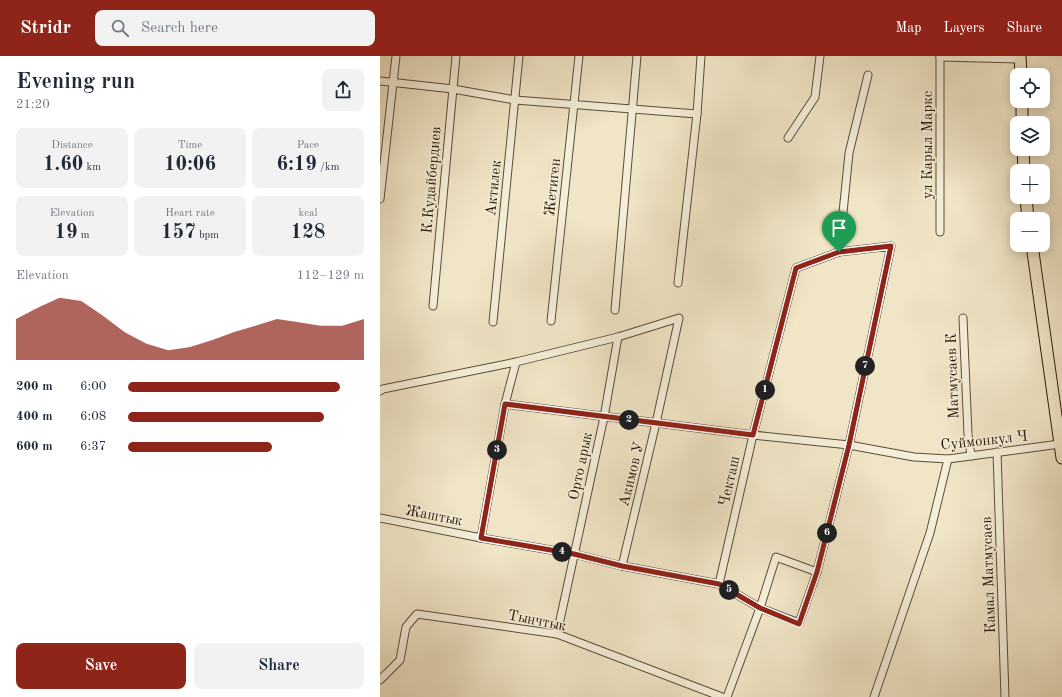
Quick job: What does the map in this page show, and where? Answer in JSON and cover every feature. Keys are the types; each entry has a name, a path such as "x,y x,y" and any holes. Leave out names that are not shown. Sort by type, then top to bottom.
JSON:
{"main road":[{"path":"1020,57 1021,68"},
{"path":"1033,252 1062,458"}],"street":[{"path":"380,199 396,56"},
{"name":"К.Кудайбердиев","path":"432,306 456,56"},
{"name":"Актилек","path":"492,322 519,56"},
{"name":"Жетиген","path":"550,321 579,56"},
{"path":"615,310 637,56"},
{"path":"678,283 698,114 701,56"},
{"path":"788,138 815,97 820,56"},
{"name":"ул Карыл Маркс","path":"940,232 940,57 1020,57"},
{"path":"727,697 760,608 776,557 817,572 849,445 891,246 839,252 849,153 868,74"},
{"path":"380,81 452,89 514,100 698,114"},
{"name":"Чекташ","path":"719,584 753,435 796,268 839,252"},
{"name":"Акимов У","path":"618,337 679,318 622,566"},
{"name":"Матмусаев К","path":"963,318 968,434 971,456"},
{"path":"380,391 383,389 516,362 618,337"},
{"name":"Орто арык","path":"557,634 604,417 618,337"},
{"path":"481,538 505,404 516,362"},
{"name":"Суймонкул Ч","path":"505,404 753,435 849,445 914,457 948,459 1060,444"},
{"name":"Камал Матмусаев","path":"997,452 1005,697"},
{"path":"874,697 930,533 948,459"},
{"name":"Жаштык","path":"380,518 481,538 574,554 622,566 719,584 760,608 799,624 817,572"},
{"name":"Тынчтык","path":"380,680 400,660 406,627 417,614 557,634 722,697"}],"route":[{"path":"891,246 849,445 817,572 799,624 760,608 719,584 622,566 574,554 481,538 505,404 753,435 796,268 839,252 891,246"}]}
